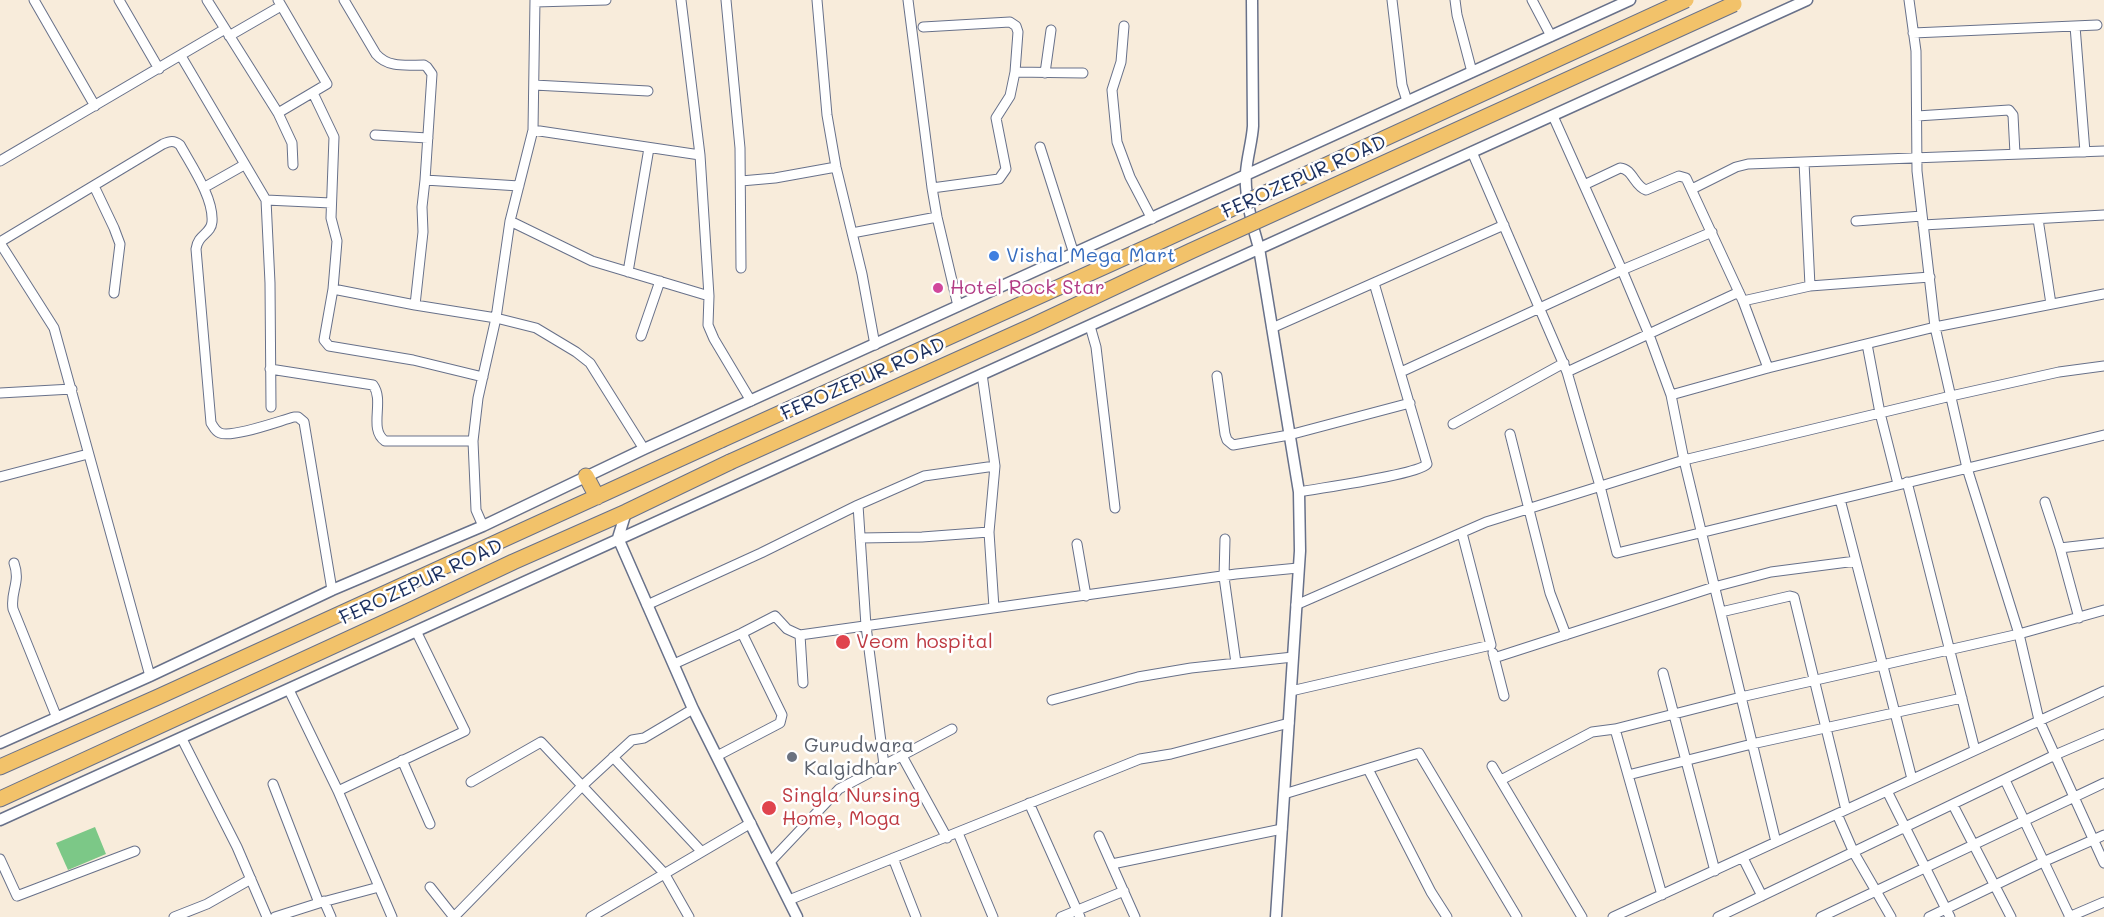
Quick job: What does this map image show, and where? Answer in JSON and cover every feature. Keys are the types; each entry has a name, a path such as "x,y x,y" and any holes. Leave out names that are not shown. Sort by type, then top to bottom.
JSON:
{"highway":[{"name":"FEROZEPUR ROAD","path":"0,767 1151,246 1686,0"},
{"name":"FEROZEPUR ROAD","path":"0,799 627,512 730,462 1032,326 1191,250 1739,2"},
{"path":"586,476 597,497"}],"street":[{"path":"34,0 95,106"},
{"path":"119,0 159,69"},
{"path":"207,0 278,113 292,143 293,165"},
{"path":"344,0 382,61 390,64 424,65 430,70 432,79 422,207 423,231 415,305"},
{"path":"483,526 476,510 473,441 478,398 496,318 510,221 533,130 535,1 606,0"},
{"path":"681,0 700,155 709,296 708,325 751,401"},
{"path":"726,0 740,148 741,268"},
{"path":"817,0 825,106 875,345"},
{"path":"908,0 932,188 958,306"},
{"path":"1252,0 1253,126 1245,174 1299,492 1296,605 1276,917"},
{"path":"1392,0 1402,85 1407,101"},
{"path":"1455,0 1472,72"},
{"path":"1532,0 1551,36"},
{"path":"0,743 150,676 332,590 483,526 644,449 1630,0"},
{"path":"0,820 182,740 618,538 1807,0"},
{"path":"1909,0 1916,51 1917,158 1935,327 1966,468 2019,634 2039,720 2104,863"},
{"path":"0,161 181,56 279,3 327,84 278,113"},
{"path":"923,27 1002,21 1014,24 1018,32 1015,72 1007,102 996,118 1005,169 1002,176 999,179 932,188"},
{"path":"1913,33 2097,25"},
{"path":"1124,26 1121,62 1112,90 1117,142 1130,177 1152,219"},
{"path":"2074,26 2085,152"},
{"path":"1045,73 1051,30"},
{"path":"181,56 266,200 270,283 271,407"},
{"path":"1015,72 1083,73"},
{"path":"534,85 648,91"},
{"path":"313,93 334,137 331,223 338,241 324,340 329,346 413,360 483,377"},
{"path":"1917,116 2009,110 2013,115 2015,154"},
{"path":"1553,116 1622,270 1671,395 1684,460 1776,842"},
{"path":"533,130 700,155"},
{"path":"375,135 428,138"},
{"path":"150,676 54,328 0,242 170,141 180,145 205,187 212,220 210,228 199,238 196,249 212,423 215,430 224,434 257,428 294,417 304,422 332,590"},
{"path":"1040,147 1074,254"},
{"path":"628,272 649,148"},
{"path":"1692,189 1736,167 1748,164 2104,151"},
{"path":"1472,152 1565,368 1617,553 2104,435"},
{"path":"1804,162 1810,286"},
{"path":"205,187 244,165"},
{"path":"741,181 775,178 836,167"},
{"path":"1584,185 1614,170 1625,168 1641,189 1651,189 1679,176 1686,178 1743,301 1768,368"},
{"path":"425,180 519,186"},
{"path":"94,186 120,244 114,293"},
{"path":"266,200 331,203"},
{"path":"1856,221 2038,219 2104,215"},
{"path":"852,233 937,217"},
{"path":"2038,219 2051,304"},
{"path":"510,221 592,261 709,296"},
{"path":"1272,328 1504,225"},
{"path":"1401,372 1622,270 1712,232"},
{"path":"1743,301 1810,286 1930,277"},
{"path":"641,336 660,281"},
{"path":"1299,492 1397,474 1426,466 1428,461 1374,283"},
{"path":"333,289 496,318 536,328 584,357 596,371 644,449"},
{"path":"1453,424 1565,368 1739,292"},
{"path":"1671,395 1768,368 1935,327 2104,294"},
{"path":"1090,326 1096,347 1115,508"},
{"path":"1867,344 1880,413 1903,483 1975,750"},
{"path":"1296,605 1486,522 1684,460 2058,372 2104,366"},
{"path":"270,369 373,385 378,396 378,432 380,438 385,441 473,441"},
{"path":"982,374 995,466 989,532 994,608"},
{"path":"1217,376 1225,434 1230,444 1233,445 1289,435 1410,403"},
{"path":"0,393 72,390"},
{"path":"1510,434 1550,593 1566,635"},
{"path":"0,477 88,454"},
{"path":"647,605 761,553 858,505 931,474 995,466"},
{"path":"1840,499 1912,779"},
{"path":"2045,502 2079,618"},
{"path":"858,505 866,626 884,765"},
{"path":"627,512 618,538 693,709 797,917"},
{"path":"860,538 922,537 989,532"},
{"path":"1462,533 1504,696"},
{"path":"1225,539 1224,577 1236,663"},
{"path":"2060,548 2104,543"},
{"path":"1077,544 1086,596"},
{"path":"1494,658 1714,587 1771,572 1856,561"},
{"path":"14,563 18,576 12,603 13,609 57,718"},
{"path":"674,664 775,616 788,628 800,634 1298,568"},
{"path":"1721,612 1794,597 1826,728 1842,812 1854,853 1891,917"},
{"path":"1501,780 1592,732 1615,729 1741,697 2019,634 2104,610"},
{"path":"338,791 465,731 417,633"},
{"path":"717,756 782,721 782,715 742,633"},
{"path":"800,634 803,683"},
{"path":"1291,691 1491,645"},
{"path":"1052,700 1138,677 1293,657"},
{"path":"1663,673 1715,871"},
{"path":"289,690 338,791 392,917"},
{"path":"1613,917 2104,691"},
{"path":"1628,775 1752,744 1962,698"},
{"path":"430,887 453,917 582,786 632,740 644,738 693,709"},
{"path":"789,900 1140,759 1171,754 1289,723"},
{"path":"770,862 839,789 952,729"},
{"path":"1615,729 1662,895"},
{"path":"1718,917 2055,755 2104,734"},
{"path":"182,740 237,847 267,917"},
{"path":"471,782 541,742 664,873 689,917"},
{"path":"1284,794 1416,752 1422,755 1517,917"},
{"path":"902,756 947,838"},
{"path":"613,758 701,852"},
{"path":"402,760 430,825"},
{"path":"1492,766 1582,917"},
{"path":"1368,769 1431,892 1447,917"},
{"path":"2005,780 2070,917 2104,902"},
{"path":"1821,917 1833,914 1876,891 2104,783"},
{"path":"273,784 322,902 331,917"},
{"path":"1887,791 1948,913"},
{"path":"1029,803 1078,914"},
{"path":"1953,805 2011,917"},
{"path":"591,917 750,823"},
{"path":"1112,864 1282,829"},
{"path":"958,833 993,917"},
{"path":"1929,917 1948,913 2043,862 2104,835"},
{"path":"1099,836 1135,917"},
{"path":"0,859 17,896 135,851"},
{"path":"893,858 916,917"},
{"path":"1743,858 1762,896"},
{"path":"174,917 207,904 251,879"},
{"path":"275,917 380,887"},
{"path":"1061,917 1078,914 1124,891"}],"green space":[{"path":"95,827 106,854 68,870 56,843"}],"place":[{"name":"Vishal Mega Mart","path":"994,256"},
{"name":"Hotel Rock Star","path":"938,288"},
{"name":"Veom hospital","path":"843,642"},
{"name":"Gurudwara Kalgidhar","path":"792,757"},
{"name":"Singla Nursing Home, Moga","path":"769,808"}]}
